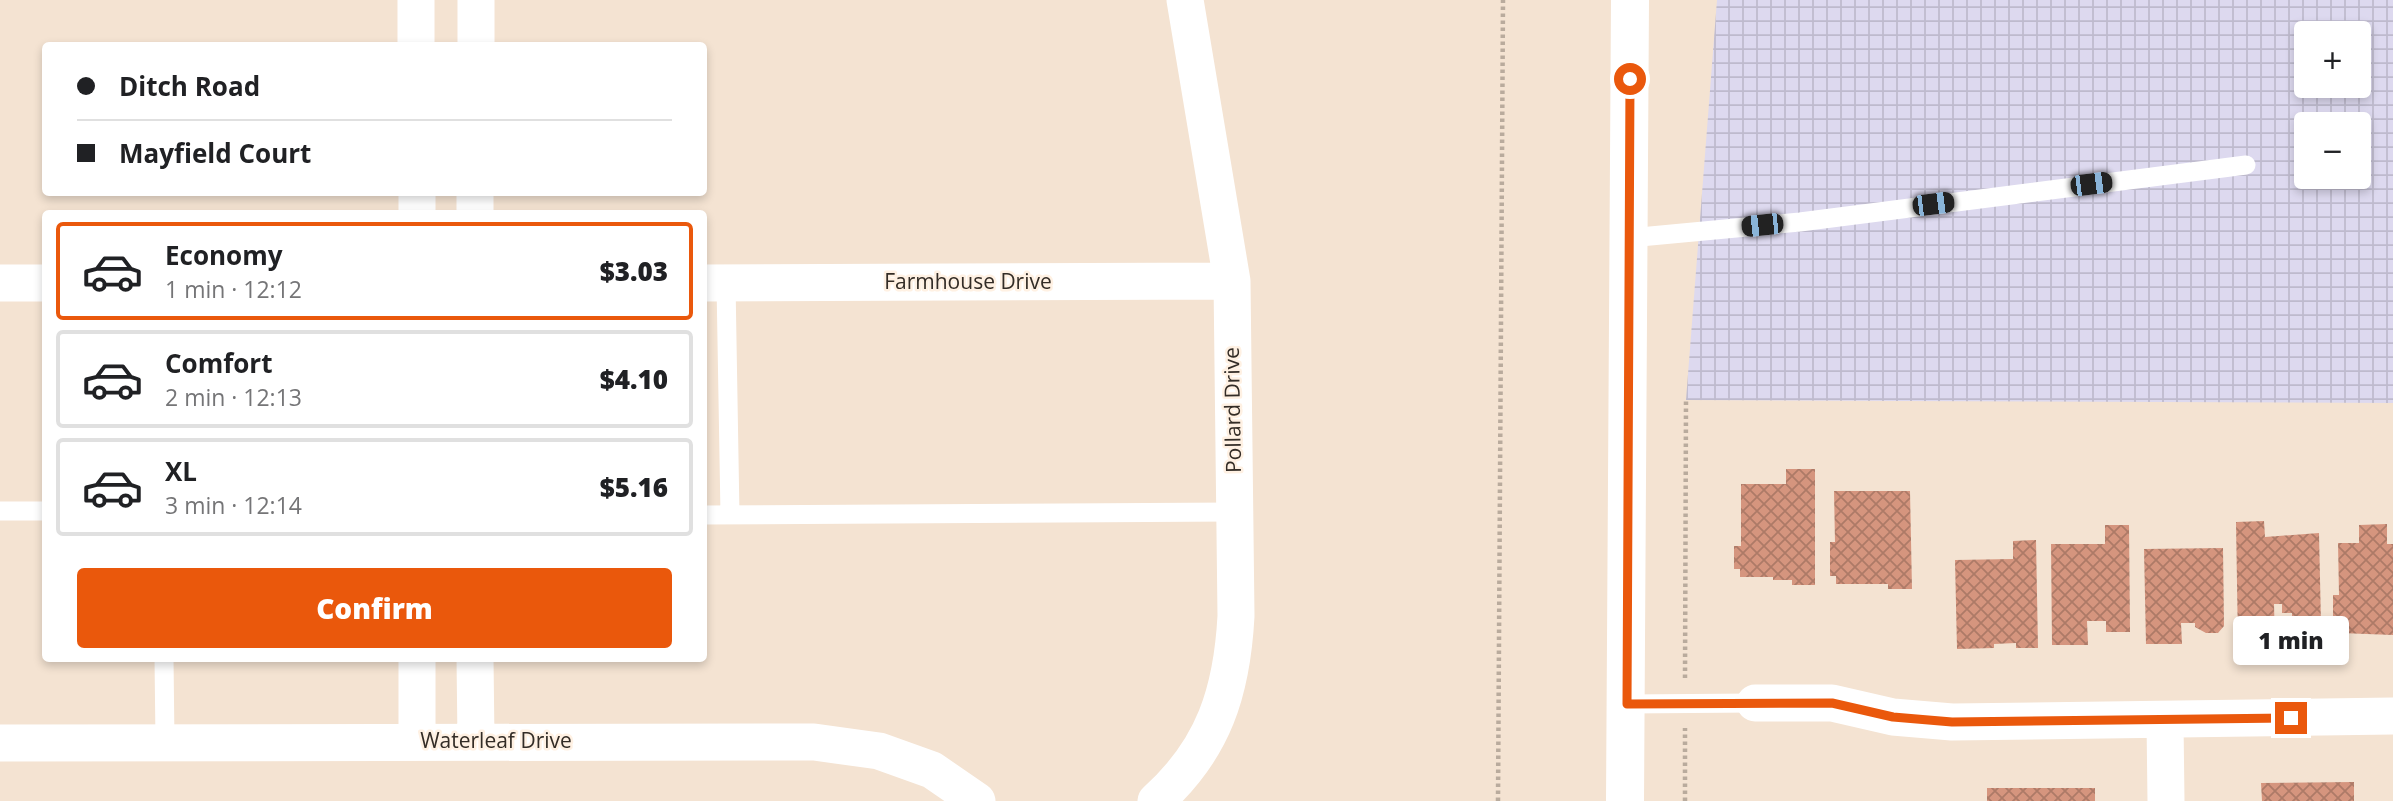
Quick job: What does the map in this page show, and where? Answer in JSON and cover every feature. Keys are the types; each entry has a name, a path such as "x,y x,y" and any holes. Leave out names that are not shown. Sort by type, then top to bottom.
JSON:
{"street":[{"path":"416,0 416,42"},
{"path":"475,42 476,0"},
{"name":"Pollard Drive","path":"1156,801 1169,790 1203,741 1227,691 1236,616 1232,281 1185,0"},
{"path":"1624,791 1627,704 1630,0"},
{"name":"Farmhouse Drive","path":"715,283 1232,281"},
{"path":"0,283 42,283"},
{"path":"417,662 418,741"},
{"path":"475,662 475,741"},
{"path":"1755,703 1832,703 1893,717 1952,722 2393,716"},
{"path":"2165,721 2166,801"},
{"name":"Waterleaf Drive","path":"0,743 814,741 879,751 901,758 932,770 978,801"}],"lane":[{"path":"1629,238 1801,222 2246,165"},
{"path":"715,283 730,515"},
{"path":"0,511 42,511"},
{"path":"707,515 1234,512"},
{"path":"164,662 165,741"},
{"path":"1627,704 1755,703"}],"path":[{"path":"1498,801 1503,0"},
{"path":"1685,801 1686,400"}],"shaded area":[{"path":"1717,0 2393,0 2393,403 1686,400"}],"building":[{"path":"1786,469 1815,469 1815,585 1792,585 1792,580 1773,580 1773,577 1740,577 1740,569 1734,569 1734,546 1741,546 1741,484 1786,484"},
{"path":"1834,491 1910,491 1912,589 1888,589 1888,584 1836,584 1836,576 1830,576 1830,542 1835,542"},
{"path":"2264,521 2265,537 2319,533 2321,624 2292,625 2292,613 2282,613 2282,604 2274,604 2275,645 2238,645 2236,522"},
{"path":"2387,524 2387,544 2393,544 2393,635 2340,633 2340,628 2333,628 2333,595 2339,595 2338,543 2359,543 2359,525"},
{"path":"2105,525 2129,525 2130,632 2106,632 2106,621 2087,621 2088,645 2052,645 2051,544 2105,544"},
{"path":"2036,540 2038,648 2016,648 2016,643 1994,644 1994,648 1957,649 1955,560 2013,559 2013,541"},
{"path":"2223,548 2224,626 2218,633 2206,633 2195,627 2195,623 2181,623 2182,644 2146,644 2144,549"},
{"path":"2354,782 2354,801 2262,801 2261,783"},
{"path":"1987,788 2095,788 2095,801 1987,801"}],"route":[{"path":"1630,79 1627,704 1832,703 1893,717 1952,722 2291,718"}]}
